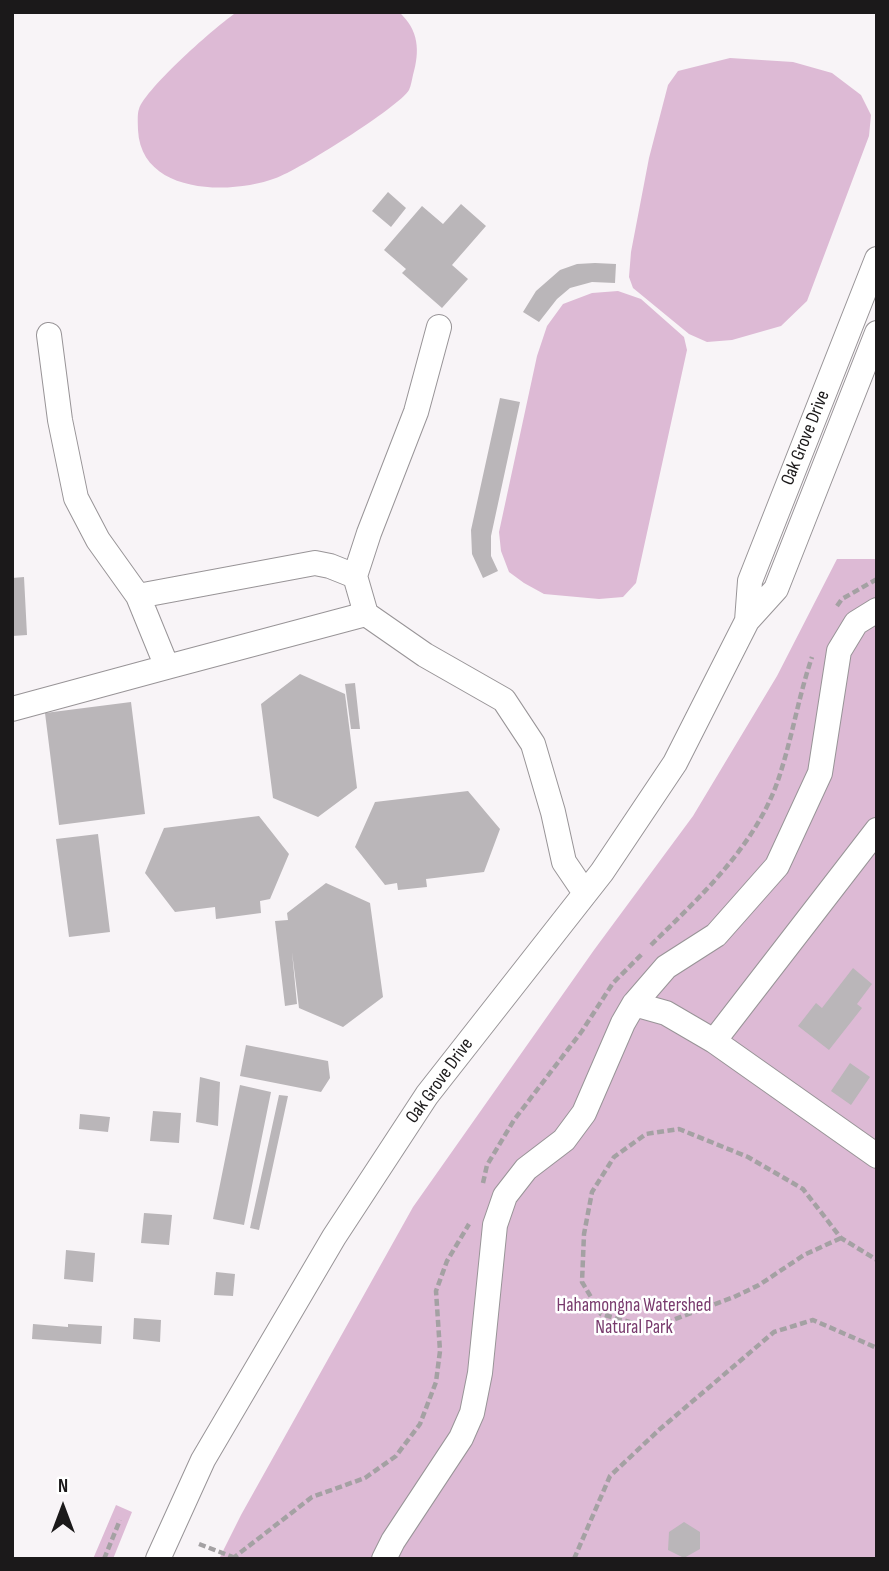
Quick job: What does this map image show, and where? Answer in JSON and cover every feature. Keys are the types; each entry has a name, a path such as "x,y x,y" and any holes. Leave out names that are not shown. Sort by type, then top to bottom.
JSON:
{"street":[{"name":"Oak Grove Drive","path":"747,621 750,581 877,259"},
{"path":"439,327 416,412 355,576 366,614 425,655 504,699 533,744 564,862 584,893"},
{"name":"Oak Grove Drive","path":"158,1559 203,1460 272,1340 379,1167 427,1095 602,872 674,763 747,621 776,589 877,333"},
{"path":"49,335 60,421 76,499 98,540 138,596 167,667"},
{"path":"138,596 315,563 330,565 355,576"},
{"path":"384,1559 461,1438 472,1413 480,1373 495,1225 505,1196 526,1169 564,1140 583,1113 634,1004 666,967 716,934 777,866 820,773 839,651 856,623 877,610"},
{"path":"12,709 366,614"},
{"path":"713,1041 877,830"},
{"path":"634,1004 666,1013 713,1041 877,1156"}],"path":[{"path":"841,1238 804,1255 759,1285 734,1297 651,1328 601,1314 583,1282 583,1234 592,1192 614,1157 646,1134 679,1129 748,1157 803,1189 841,1238 877,1260"},
{"path":"574,1559 610,1476 660,1429 774,1332 813,1320 877,1348"},
{"path":"104,1559 120,1520"},
{"path":"199,1544 233,1557"}],"green space":[{"path":"237,12 399,12 411,26 416,41 417,58 409,90 387,110 347,138 276,178 236,187 213,187 191,185 171,178 154,167 143,151 138,130 139,109 144,99 168,73"},
{"path":"730,58 793,62 832,73 861,95 871,115 869,136 807,301 781,326 732,340 707,342 689,334 633,288 629,277 631,252 649,158 668,85 678,71"},
{"path":"618,291 641,299 684,337 687,350 636,583 623,597 599,599 544,594 509,572 501,551 499,532 537,356 547,326 563,304 592,293"},
{"name":"Hahamongna Watershed Natural Park","path":"837,559 877,559 877,1559 219,1559 413,1207 594,950 693,816 777,676"},
{"path":"116,1505 132,1512 113,1559 93,1559"}],"building":[{"path":"388,192 406,208 391,227 372,211"},
{"path":"461,204 486,226 452,265 468,279 442,308 402,273 406,269 384,250 422,206 443,224"},
{"path":"577,264 616,264 615,283 592,282 570,288 557,299 539,322 523,312 536,291 560,270"},
{"path":"500,398 520,402 491,536 491,556 498,571 483,578 472,554 471,530"},
{"path":"24,577 27,635 12,636 12,578"},
{"path":"300,674 345,694 357,788 318,817 273,798 261,704"},
{"path":"355,683 360,729 351,729 345,684"},
{"path":"131,702 145,814 59,825 45,713"},
{"path":"468,791 500,829 484,872 426,879 427,887 398,890 397,883 385,885 355,847 375,802"},
{"path":"259,816 289,854 270,899 260,901 261,913 216,919 215,907 175,912 145,873 164,828"},
{"path":"98,834 110,932 69,937 56,839"},
{"path":"326,883 370,903 383,997 343,1027 299,1008 292,952 297,1004 285,1006 275,921 288,920 287,913"},
{"path":"853,968 872,984 857,1004 862,1008 829,1050 798,1026 816,1003 822,1008"},
{"path":"246,1045 328,1061 330,1078 321,1092 240,1076"},
{"path":"850,1063 870,1077 851,1105 831,1091"},
{"path":"200,1077 220,1082 218,1126 196,1122"},
{"path":"240,1085 271,1092 244,1225 213,1219"},
{"path":"279,1095 288,1096 259,1230 250,1228"},
{"path":"153,1111 181,1113 179,1143 150,1141"},
{"path":"80,1114 110,1117 108,1132 79,1129"},
{"path":"144,1213 172,1215 169,1245 141,1243"},
{"path":"66,1250 95,1253 93,1282 64,1279"},
{"path":"216,1272 235,1274 233,1296 214,1295"},
{"path":"134,1318 161,1320 160,1342 133,1339"},
{"path":"33,1324 102,1326 101,1344 32,1339"},
{"path":"684,1522 700,1532 700,1549 684,1558 668,1550 669,1532"}]}
